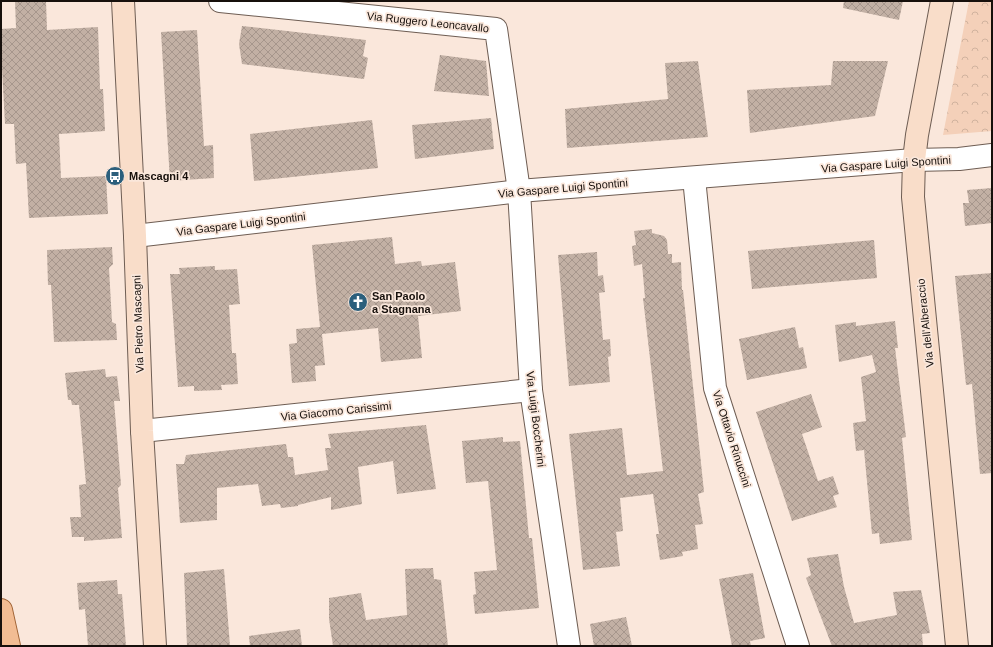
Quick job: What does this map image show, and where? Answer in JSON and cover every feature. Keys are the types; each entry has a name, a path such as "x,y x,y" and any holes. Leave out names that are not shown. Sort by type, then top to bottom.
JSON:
{"main road":[{"path":"1,610 9,646"}],"street":[{"name":"Via Pietro Mascagni","path":"123,1 136,236 142,431 155,646"},
{"name":"Via Ruggero Leoncavallo","path":"220,1 496,29 519,191"},
{"name":"Via dell'Alberaccio","path":"942,1 914,160 913,197 957,646"},
{"name":"Via Gaspare Luigi Spontini","path":"136,236 519,191 914,160 959,159 992,155"},
{"name":"Via Ottavio Rinuccini","path":"694,178 715,388 798,646"},
{"name":"Via Luigi Boccherini","path":"519,191 531,390 569,646"},
{"name":"Via Giacomo Carissimi","path":"142,431 531,390"}],"green space":[{"path":"969,1 992,1 992,131 943,135"}],"building":[{"path":"15,1 46,1 47,30 98,27 100,89 103,89 105,131 59,134 61,178 106,176 108,214 29,218 26,163 16,164 14,124 5,124 1,68 1,29 16,28"},
{"path":"844,1 903,1 899,20 843,8"},
{"path":"242,26 366,40 363,56 368,58 364,79 242,64 239,44"},
{"path":"197,30 204,146 213,145 214,178 170,181 161,32"},
{"path":"440,55 486,61 489,96 434,91"},
{"path":"698,61 708,137 567,148 565,109 668,99 665,63"},
{"path":"833,61 888,61 875,116 750,133 747,90 831,85"},
{"path":"491,118 494,149 415,159 412,125"},
{"path":"372,120 378,168 254,181 250,134"},
{"path":"992,188 992,223 965,226 963,203 969,203 967,190"},
{"path":"652,229 652,233 664,236 667,240 668,254 672,254 672,263 681,262 682,290 704,492 698,494 703,524 695,525 698,549 682,552 683,556 660,560 656,534 659,534 653,494 620,498 623,531 616,532 620,566 583,570 569,434 622,428 627,475 663,471 643,298 645,298 642,264 634,266 632,246 636,245 634,231"},
{"path":"392,237 395,264 421,261 422,266 455,262 461,311 418,316 422,358 381,362 378,328 322,334 325,365 315,366 316,381 292,383 289,344 297,343 296,329 320,327 312,245"},
{"path":"874,240 877,278 752,289 748,251"},
{"path":"112,247 113,264 109,268 112,322 116,324 117,340 54,342 51,285 48,285 47,250"},
{"path":"597,252 598,276 603,275 605,292 599,293 603,340 610,339 611,356 608,357 610,382 569,386 558,255"},
{"path":"215,266 215,270 237,269 240,304 229,305 232,353 236,353 238,384 221,385 222,390 194,391 194,386 178,387 170,274 180,274 179,268"},
{"path":"992,273 992,473 980,474 972,384 966,385 955,276"},
{"path":"895,321 898,348 895,348 906,437 902,438 912,540 880,544 879,533 872,534 864,450 856,451 853,423 866,421 861,377 876,372 872,355 839,362 835,325 856,322 856,326"},
{"path":"795,327 799,348 803,347 807,368 747,380 739,339"},
{"path":"105,369 106,377 117,376 120,401 114,401 121,485 118,488 122,538 84,541 84,537 72,537 70,517 81,517 79,485 86,484 79,405 72,405 71,400 68,400 65,373"},
{"path":"811,394 822,427 802,434 818,481 833,476 839,494 833,496 837,507 792,521 756,412"},
{"path":"426,425 436,489 397,494 393,461 358,467 362,504 331,510 331,497 298,506 281,508 280,504 262,506 258,484 217,488 217,520 180,523 176,464 184,464 186,455 286,444 288,457 293,457 295,475 328,470 325,448 331,448 328,434"},
{"path":"503,437 503,442 520,441 529,538 532,538 539,608 475,614 473,595 476,594 474,572 497,570 488,481 466,483 462,441"},
{"path":"838,554 844,587 854,623 897,615 893,592 921,590 930,633 922,634 923,646 832,646 806,578 811,575 807,558"},
{"path":"433,568 434,579 441,580 448,646 333,646 329,619 329,598 361,593 366,620 407,615 405,569"},
{"path":"224,569 230,646 187,646 184,573"},
{"path":"753,573 765,638 750,641 751,646 732,646 719,579"},
{"path":"117,580 118,594 122,594 126,646 88,646 85,609 79,610 77,583"},
{"path":"626,617 632,646 594,646 590,624"},
{"path":"300,629 302,646 250,646 249,636"}],"place":[{"name":"Mascagni 4","path":"115,176"},
{"name":"San Paolo a Stagnana","path":"358,302"}]}
